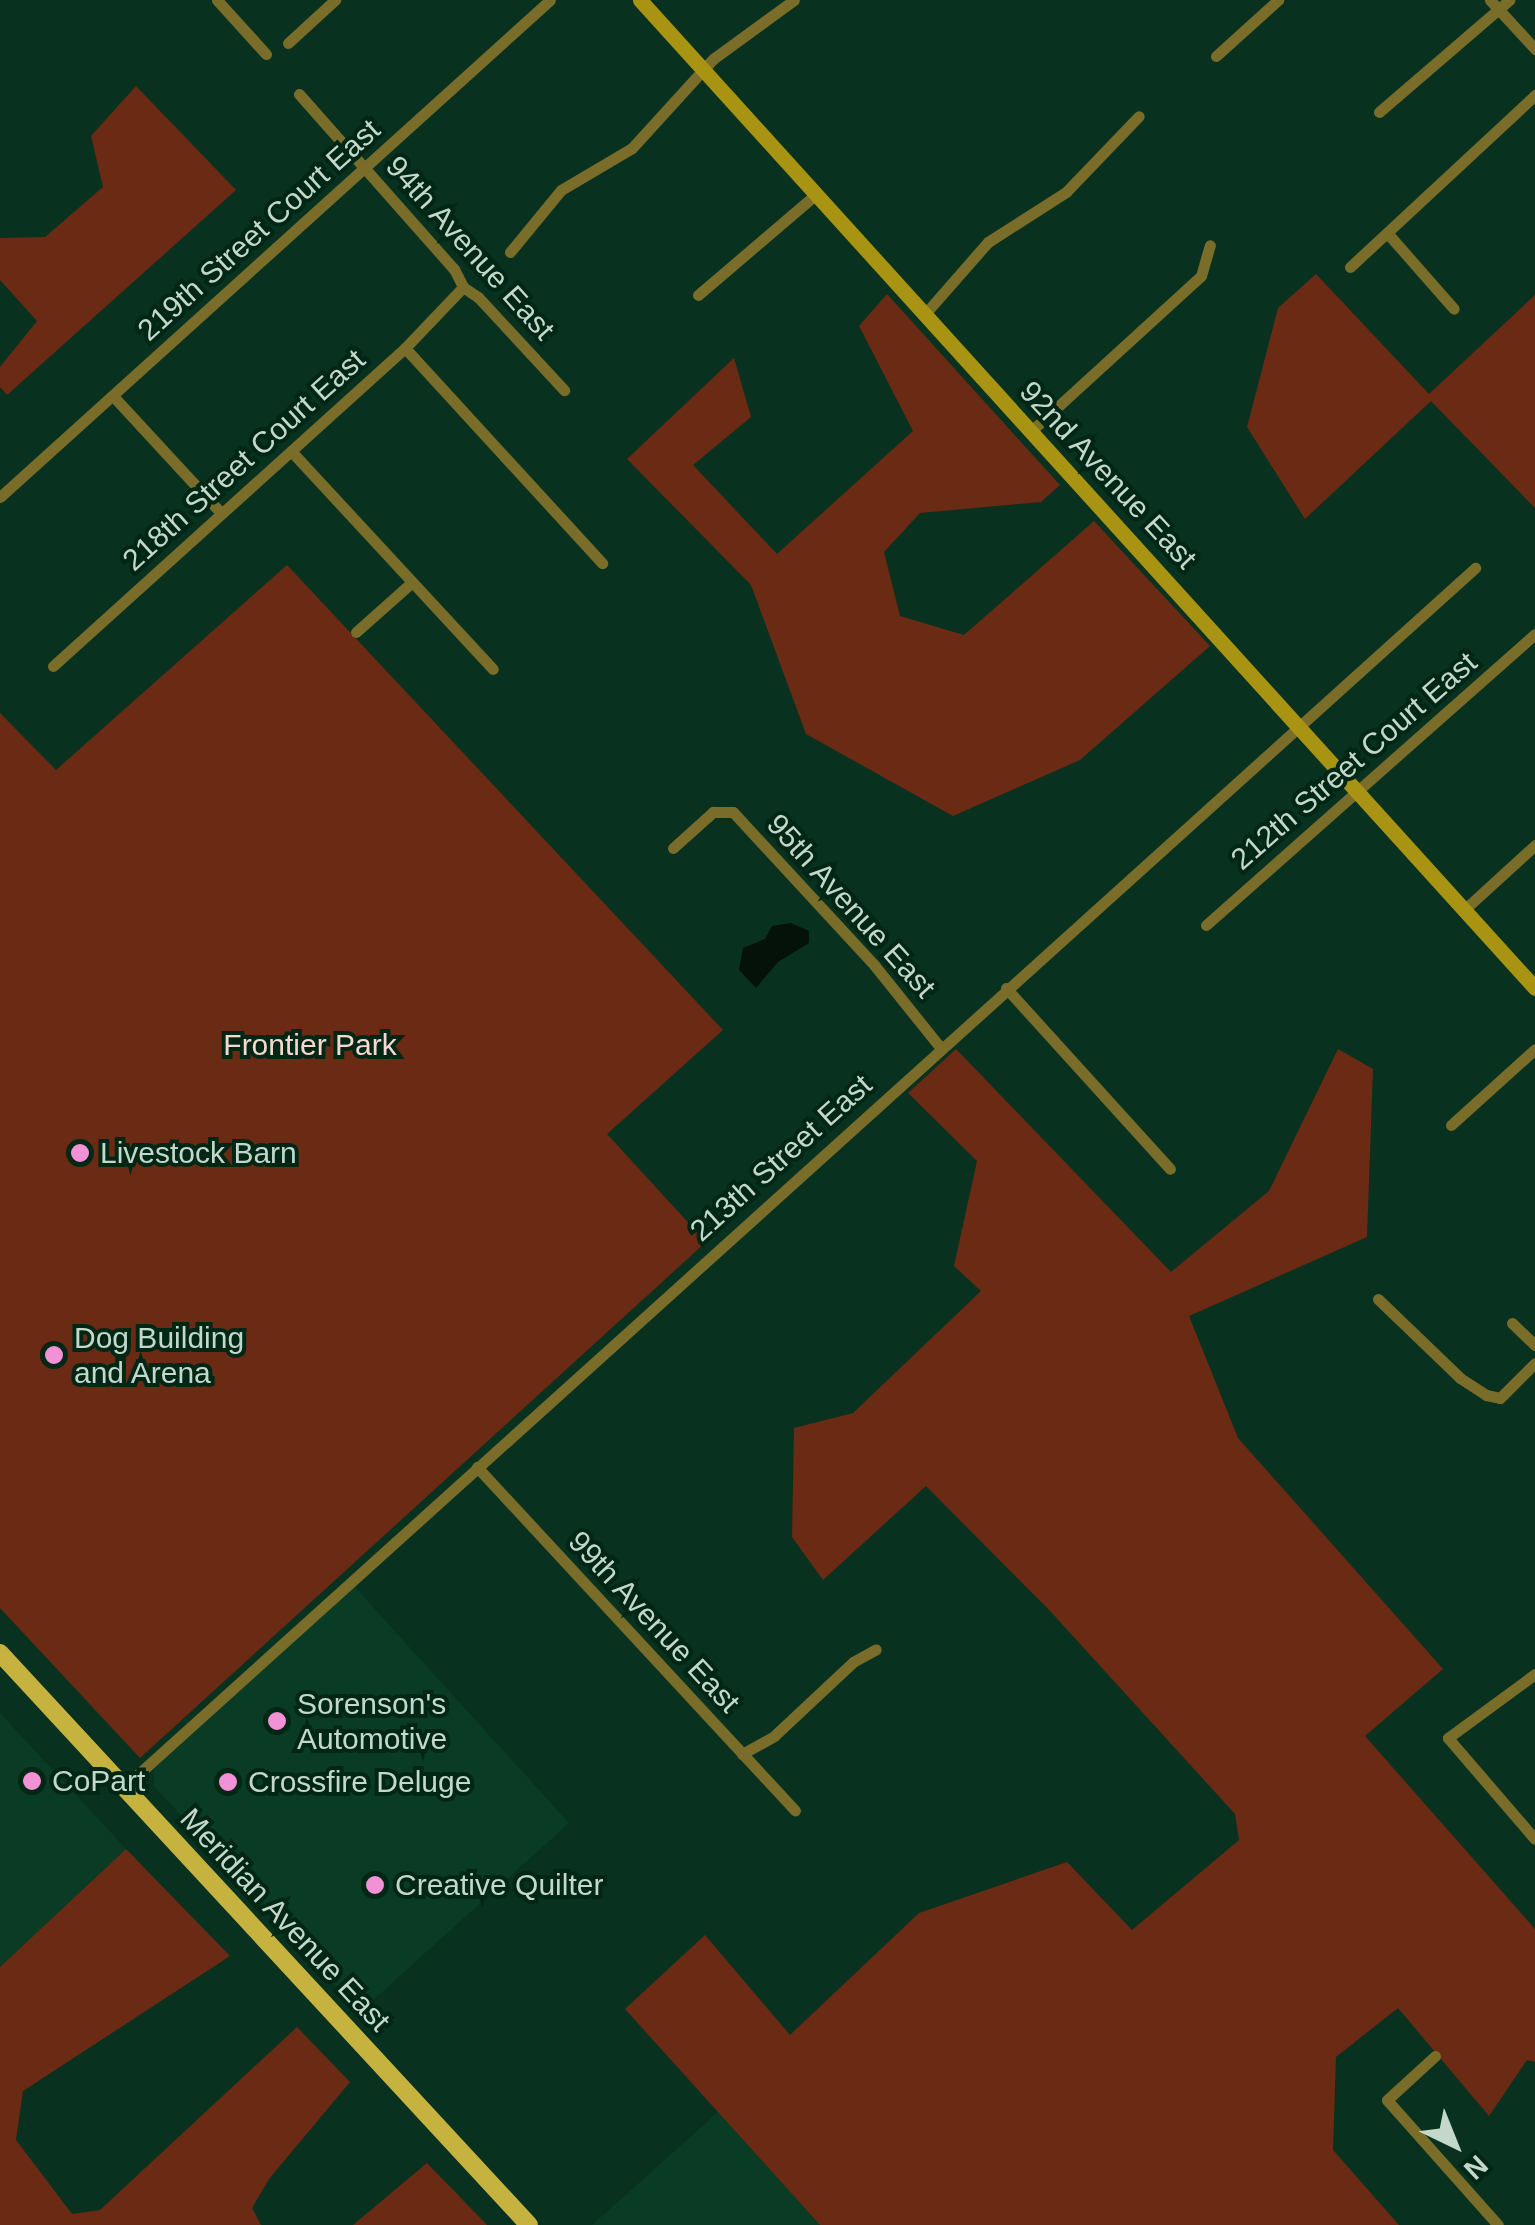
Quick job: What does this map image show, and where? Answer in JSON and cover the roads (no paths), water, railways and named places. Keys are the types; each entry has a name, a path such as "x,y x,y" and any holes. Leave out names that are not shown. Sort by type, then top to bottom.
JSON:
{"main road":[{"name":"Meridian Avenue East","path":"0,1653 529,2225"}],"street":[{"path":"217,0 266,54"},
{"path":"288,43 335,0"},
{"name":"219th Street Court East","path":"0,497 550,0"},
{"name":"92nd Avenue East","path":"640,0 1360,790 1535,988"},
{"path":"510,252 560,190 632,148 702,72 794,0"},
{"path":"1216,56 1278,0"},
{"path":"1379,112 1499,3 1535,49"},
{"name":"94th Avenue East","path":"299,94 454,269 463,287 478,297 564,390"},
{"path":"1350,267 1389,235 1397,220 1535,95"},
{"path":"924,315 988,242 1066,192 1139,116"},
{"path":"698,294 815,194"},
{"path":"1389,235 1454,309"},
{"path":"1030,432 1201,276 1210,245"},
{"name":"218th Street Court East","path":"53,666 404,348 463,287"},
{"path":"404,348 602,564"},
{"path":"114,396 221,513"},
{"path":"291,451 493,669"},
{"name":"213th Street East","path":"124,1787 1474,568"},
{"path":"356,632 411,583"},
{"name":"212th Street Court East","path":"1206,925 1535,634"},
{"name":"95th Avenue East","path":"673,848 713,812 733,812 875,966 940,1047"},
{"path":"1465,909 1535,844"},
{"path":"1006,988 1170,1169"},
{"path":"1450,1125 1535,1049"},
{"path":"1378,1299 1474,1389 1500,1398 1535,1363"},
{"path":"1512,1323 1535,1345"},
{"name":"99th Avenue East","path":"477,1467 795,1811"},
{"path":"742,1754 774,1736 852,1662 876,1649"},
{"path":"1535,1674 1448,1738 1535,1838"},
{"path":"1435,2056 1387,2100 1498,2225"}],"place":[{"name":"Livestock Barn","path":"80,1153"},
{"name":"Dog Building and Arena","path":"54,1355"},
{"name":"Sorenson's Automotive","path":"277,1721"},
{"name":"CoPart","path":"32,1781"},
{"name":"Crossfire Deluge","path":"228,1782"},
{"name":"Creative Quilter","path":"375,1885"}],"park label":[{"name":"Frontier Park","path":"310,1045"}]}
